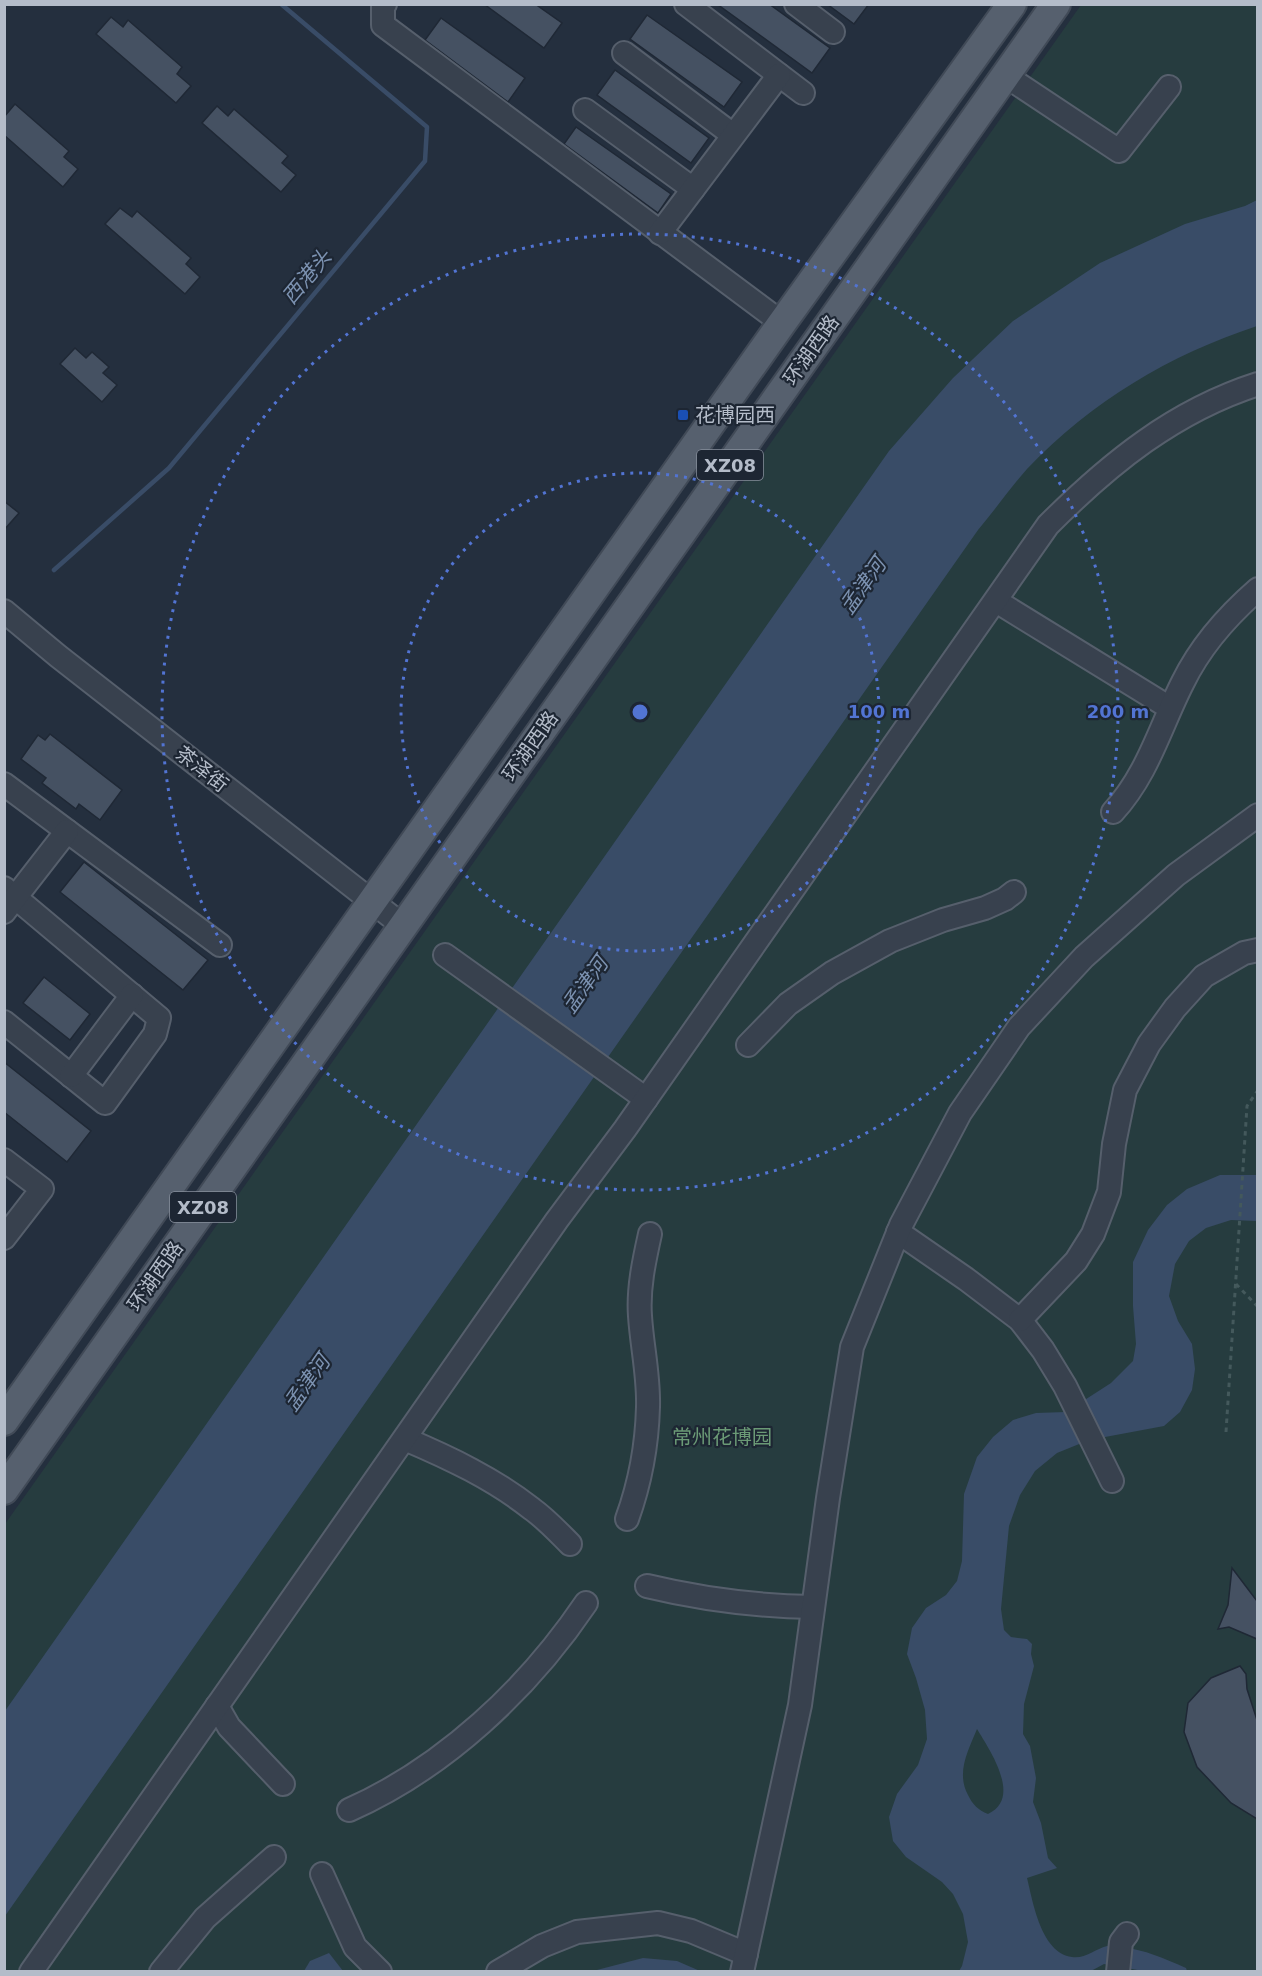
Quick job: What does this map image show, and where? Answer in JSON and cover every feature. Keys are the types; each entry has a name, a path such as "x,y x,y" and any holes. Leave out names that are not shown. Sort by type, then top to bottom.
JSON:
{"main road":[{"name":"环湖西路","path":"4,1421 782,323 1012,4"},
{"name":"环湖西路","path":"4,1490 1056,4"}],"street":[{"path":"385,4 383,6 383,25 782,323"},
{"path":"686,4 803,93"},
{"path":"796,4 834,32"},
{"path":"624,53 733,135"},
{"path":"660,233 779,75"},
{"path":"1006,76 1119,151 1169,87"},
{"path":"585,110 693,189"},
{"path":"31,1971 405,1439 557,1220 640,1095 996,601 1048,525 1083,490 1132,448 1186,415 1257,384"},
{"path":"1113,812 1129,795 1144,769 1170,708 1202,647 1257,588"},
{"path":"996,601 1170,708"},
{"name":"茶泽街","path":"4,611 58,656 402,925"},
{"path":"4,784 220,945"},
{"path":"498,1971 532,1951 577,1932 658,1923 691,1931 744,1963 800,1705 852,1347 898,1232 960,1113 1019,1027 1084,957 1176,875 1257,816"},
{"path":"4,1022 105,1103 155,1034 159,1018 8,899 67,831"},
{"path":"748,1045 788,1004 832,973 890,941 943,920 985,908 1014,892"},
{"path":"1020,1320 1076,1261 1093,1234 1109,1192 1114,1144 1125,1090 1149,1044 1175,1008 1204,976 1244,953 1257,950"},
{"path":"445,955 640,1095"},
{"path":"71,1076 132,996"},
{"path":"4,1238 42,1189 7,1168"},
{"path":"898,1232 1020,1320 1043,1350 1065,1386 1108,1473"},
{"path":"627,1519 636,1493 645,1451 648,1406 646,1360 640,1315 642,1274 650,1234"},
{"path":"405,1439 451,1458 482,1475 532,1509 570,1544"},
{"path":"647,1586 678,1594 782,1606 813,1607"},
{"path":"349,1810 408,1779 443,1756 486,1718 537,1667 564,1635 586,1603"},
{"path":"217,1706 229,1727 283,1784"},
{"path":"160,1971 205,1917 274,1857"},
{"path":"322,1874 355,1947 380,1971"},
{"path":"1118,1971 1124,1938"}],"path":[{"path":"1226,1432 1246,1106 1257,1090"},
{"path":"1236,1284 1257,1307"}],"green space":[{"name":"常州花博园","path":"1081,5 1257,5 1257,1971 5,1972 5,1524"}],"water":[{"name":"孟津河","path":"1257,200 1257,326 1193,351 1163,366 1105,402 1078,422 1027,469 978,530 5,1916 5,1711 889,451 953,378 1013,321 1100,263 1185,224 1245,206"},
{"path":"1220,1175 1257,1175 1257,1221 1231,1220 1206,1228 1189,1241 1175,1264 1169,1296 1178,1321 1192,1344 1195,1369 1192,1390 1180,1412 1164,1426 1089,1440 1057,1453 1035,1471 1020,1495 1009,1526 1001,1609 1004,1630 1011,1637 1027,1639 1032,1644 1031,1654 1034,1666 1024,1704 1023,1734 1030,1746 1036,1778 1033,1802 1041,1823 1048,1858 1057,1868 1027,1878 1040,1925 1046,1937 1061,1953 1072,1957 1081,1957 1103,1947 1112,1946 1154,1955 1186,1968 1187,1971 1143,1971 1104,1964 1091,1971 959,1971 968,1942 963,1914 953,1894 942,1882 906,1857 893,1841 889,1817 897,1794 918,1765 927,1739 925,1710 907,1654 912,1628 926,1608 946,1595 957,1581 962,1561 964,1494 977,1457 993,1437 1013,1420 1036,1413 1066,1412 1111,1383 1133,1361 1136,1344 1133,1262 1148,1230 1167,1205 1187,1189","holes":["977,1729 995,1760 1003,1785 1003,1797 998,1807 988,1814 972,1802 963,1778 965,1762"]},
{"path":"329,1953 343,1971 304,1971 310,1961"},
{"path":"643,1958 677,1961 700,1971 593,1971"}],"building":[{"path":"484,4 535,4 562,23 544,48"},
{"path":"717,4 769,4 830,48 812,73"},
{"path":"827,4 869,4 854,24"},
{"path":"647,15 742,82 724,107 630,39"},
{"path":"111,17 123,27 128,20 182,67 177,74 191,86 176,103 96,34"},
{"path":"441,18 525,78 508,102 425,40"},
{"path":"615,70 709,138 691,163 597,95"},
{"path":"15,104 69,151 64,157 78,169 63,187 4,135 4,117"},
{"path":"217,106 228,116 234,109 288,156 282,163 296,175 281,192 202,123"},
{"path":"576,127 671,194 658,213 564,144"},
{"path":"120,208 132,217 137,211 191,258 186,264 200,277 185,294 105,224"},
{"path":"75,348 86,358 92,352 109,367 103,373 117,385 102,402 60,364"},
{"path":"4,501 19,513 4,530"},
{"path":"50,734 122,790 100,820 79,804 76,809 42,783 46,778 21,759 38,735 45,740"},
{"path":"84,862 208,960 183,990 60,892"},
{"path":"44,977 90,1014 70,1040 23,1003"},
{"path":"4,1062 91,1131 67,1162 4,1112"},
{"path":"1232,1568 1257,1601 1257,1639 1229,1627 1218,1629 1228,1605"},
{"path":"1240,1666 1246,1674 1247,1689 1257,1720 1257,1819 1231,1803 1197,1767 1184,1732 1188,1703 1211,1678"}],"waterway":[{"name":"西港头","path":"54,570 169,468 425,161 427,127 281,4"}],"place":[{"name":"花博园西","path":"683,415"}]}
